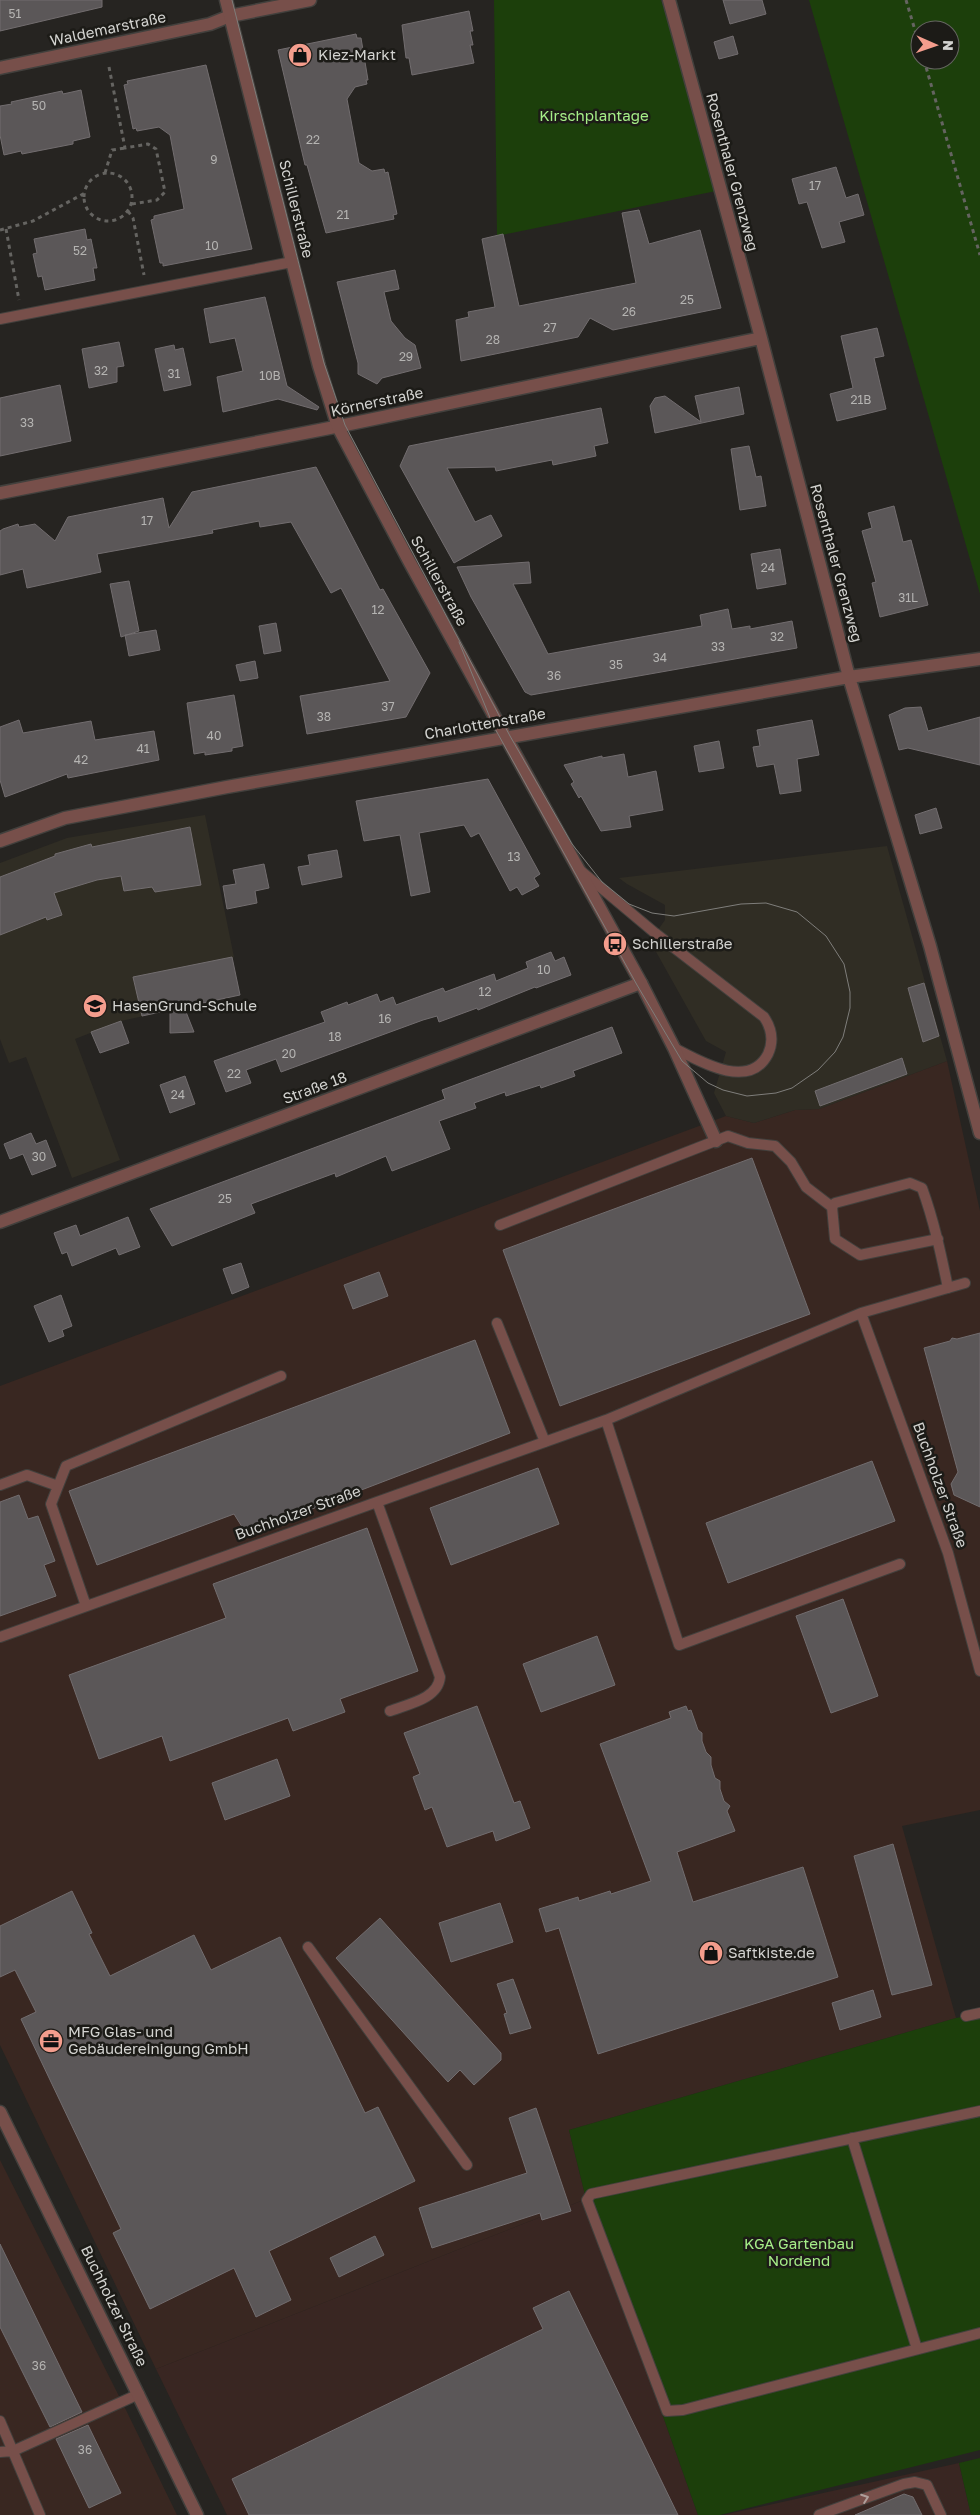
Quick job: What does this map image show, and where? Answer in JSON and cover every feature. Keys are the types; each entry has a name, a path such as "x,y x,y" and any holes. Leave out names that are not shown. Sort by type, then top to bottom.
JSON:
{"street":[{"name":"Schillerstraße","path":"226,0 292,262 338,426 641,983 674,1048 716,1141"},
{"name":"Waldemarstraße","path":"0,68 210,24 230,16 310,0"},
{"name":"Rosenthaler Grenzweg","path":"669,0 761,338 849,676 930,946 980,1132"},
{"name":"Körnerstraße","path":"0,493 338,426 761,338"},
{"name":"Charlottenstraße","path":"0,841 65,818 220,788 849,676 980,659"},
{"name":"Straße 18","path":"0,1222 641,983"},
{"name":"Buchholzer Straße","path":"0,2112 197,2515"}],"lane":[{"path":"0,319 292,262"},
{"path":"580,870 655,934 764,1017 771,1030 771,1047 767,1056 761,1064 741,1072 721,1070 674,1048"},
{"path":"500,1225 728,1136 748,1143 774,1146 792,1162 806,1188 832,1207"},
{"path":"938,1239 860,1256 835,1239 832,1207 835,1203 910,1183 922,1188 938,1239 948,1288"},
{"name":"Buchholzer Straße","path":"0,1637 606,1420 861,1313 965,1284"},
{"name":"Buchholzer Straße","path":"861,1313 948,1553 980,1671"},
{"path":"497,1322 545,1442"},
{"path":"86,1606 51,1504 66,1466 281,1376"},
{"path":"606,1420 679,1645 900,1564"},
{"path":"0,1486 27,1475 58,1486"},
{"path":"377,1502 440,1677 440,1683 434,1693 390,1711"},
{"path":"308,1947 467,2165"},
{"path":"966,2016 980,2013"},
{"path":"980,2111 590,2194 587,2200 667,2411 683,2410 980,2333"},
{"path":"852,2138 917,2349"},
{"path":"0,2452 12,2451 139,2394"},
{"path":"0,2421 40,2515"},
{"path":"819,2515 904,2484 915,2482 927,2485 941,2515"}],"path":[{"path":"906,0 912,20"},
{"path":"109,66 125,148"},
{"path":"927,70 980,255"},
{"path":"105,173 112,150 148,144 156,149 165,192 157,200 132,204"},
{"path":"0,230 6,230 32,221 84,193 92,180 105,173 113,174 126,181 132,195 132,204 128,211 115,221 99,220 87,209 84,193"},
{"path":"128,211 133,218 146,290"},
{"path":"6,230 22,315"}],"shaded area":[{"name":"HasenGrund-Schule","path":"205,815 240,995 121,1021 75,1039 120,1160 72,1178 26,1057 9,1063 0,1039 0,863 67,838"},
{"path":"887,846 947,1061 819,1109 795,1110 754,1123 726,1116 714,1093 726,1052 706,1041 650,941 665,920 665,905 619,878"},
{"path":"947,1061 980,1211 980,1810 902,1826 956,2018 569,2130 586,2199 156,2369 0,2045 0,1386 726,1116 754,1123 795,1110 819,1109"},
{"path":"0,2160 126,2410 177,2515 0,2515"},
{"path":"586,2199 698,2515 227,2515 156,2369"},
{"path":"959,2463 971,2515 723,2515"}],"green space":[{"name":"Kirschplantage","path":"494,0 661,0 684,73 716,191 497,236"},
{"path":"809,0 980,0 980,594"},
{"name":"KGA Gartenbau Nordend","path":"980,2014 980,2450 720,2515 698,2515 586,2199 569,2130 956,2018"},
{"path":"980,2458 980,2515 971,2515 959,2463"}],"building":[{"path":"0,0 102,0 102,7 0,31"},
{"path":"723,0 762,0 766,14 730,24"},
{"path":"469,11 473,31 470,31 473,45 470,45 474,63 412,75 409,58 406,58 402,25"},
{"path":"356,34 357,38 361,38 368,80 366,80 367,84 355,87 347,99 359,163 372,171 384,169 385,173 388,172 397,214 393,215 394,219 326,233 307,165 305,165 278,50"},
{"path":"733,36 738,54 719,59 714,42"},
{"path":"206,65 252,249 163,266 163,263 160,263 151,220 154,219 154,216 184,209 170,135 159,127 137,131 136,128 133,129 124,85 128,84 127,81"},
{"path":"81,90 90,137 73,141 73,144 22,154 21,151 4,155 0,135 0,106 62,91 63,94"},
{"path":"836,167 846,198 858,194 864,215 839,222 845,242 822,248 807,202 799,204 792,179"},
{"path":"639,210 649,244 700,230 721,308 613,330 590,318 578,337 461,361 456,320 469,317 468,312 495,307 482,239 503,234 519,306 636,283 622,213"},
{"path":"85,229 87,240 91,239 97,268 93,268 95,280 45,290 42,276 38,277 33,254 37,253 34,239"},
{"path":"395,270 399,289 384,292 391,321 405,338 415,345 421,368 382,378 377,384 358,374 358,363 337,282"},
{"path":"265,297 287,386 319,407 317,410 278,399 223,412 217,377 243,371 235,338 210,343 204,309"},
{"path":"877,328 884,356 874,358 886,409 837,421 830,394 853,388 841,336"},
{"path":"119,342 124,366 117,367 117,382 89,388 82,349"},
{"path":"174,345 175,350 183,348 191,385 164,391 155,349"},
{"path":"60,385 71,441 0,456 0,398"},
{"path":"739,387 744,414 655,433 650,406 655,398 665,396 701,422 695,396"},
{"path":"601,408 608,443 594,446 596,456 553,465 552,460 496,471 495,467 447,468 475,522 491,515 502,536 454,563 400,466 409,446"},
{"path":"749,446 756,477 761,476 766,506 740,510 731,449"},
{"path":"316,467 380,590 383,589 430,673 406,717 307,734 300,696 390,681 341,588 331,593 291,522 260,527 259,521 212,530 213,533 97,554 101,572 27,588 23,569 0,575 0,531 3,529 18,524 19,527 35,524 55,541 68,517 163,498 169,528 192,492"},
{"path":"894,506 903,542 911,540 928,605 880,617 872,583 876,582 862,531 872,528 868,513"},
{"path":"780,549 786,584 757,589 751,554"},
{"path":"529,562 531,583 513,584 548,654 702,626 700,615 728,609 732,629 750,626 750,629 792,621 797,648 531,695 525,692 471,597 457,567"},
{"path":"129,581 139,631 121,637 110,584"},
{"path":"276,623 281,651 264,654 259,626"},
{"path":"156,630 160,650 129,656 125,635"},
{"path":"255,661 258,678 240,681 236,665"},
{"path":"234,695 243,746 232,748 232,751 205,755 205,752 194,754 187,703"},
{"path":"921,707 928,731 980,717 980,765 908,748 899,750 889,715 905,708"},
{"path":"19,720 23,733 91,721 95,740 154,731 159,760 68,778 67,774 5,797 0,780 0,727"},
{"path":"812,720 819,755 797,759 801,791 780,794 774,764 757,767 753,747 760,746 757,730"},
{"path":"719,741 724,768 699,772 694,746"},
{"path":"624,754 628,777 656,771 663,810 629,816 631,827 601,831 581,796 579,798 571,784 574,782 564,765 602,756 602,758"},
{"path":"488,779 540,874 534,878 539,886 522,895 517,887 510,891 479,833 471,837 464,825 419,833 430,892 411,896 400,835 364,841 356,801"},
{"path":"936,808 942,828 920,834 915,815"},
{"path":"190,827 201,885 155,892 152,887 124,891 121,876 97,880 54,893 62,915 47,920 46,917 0,935 0,877 55,856 55,854 91,844 92,847"},
{"path":"337,850 342,877 302,885 298,867 310,865 308,855"},
{"path":"264,864 269,888 255,891 257,903 227,909 223,886 236,884 233,870"},
{"path":"551,952 555,961 564,957 571,975 478,1010 477,1008 439,1022 437,1016 423,1020 281,1072 276,1059 246,1070 251,1083 226,1092 214,1061 325,1022 321,1012 347,1002 348,1005 377,994 380,1002 393,997 396,1005 443,988 445,992 494,974 496,981 528,968 526,962"},
{"path":"232,957 240,995 184,1007 194,1032 170,1033 170,1010 142,1016 133,977"},
{"path":"924,983 939,1036 923,1042 908,988"},
{"path":"121,1021 129,1043 100,1053 91,1032"},
{"path":"612,1027 622,1053 573,1071 575,1076 541,1088 540,1085 506,1096 505,1092 474,1103 476,1108 439,1121 450,1149 392,1171 386,1156 336,1177 335,1173 251,1204 255,1213 172,1246 150,1209 445,1099 442,1090"},
{"path":"902,1058 907,1074 820,1106 815,1091"},
{"path":"185,1076 195,1104 170,1113 160,1085"},
{"path":"31,1133 36,1144 46,1140 56,1166 32,1175 23,1154 10,1159 4,1144"},
{"path":"752,1158 810,1314 560,1406 503,1250"},
{"path":"128,1217 140,1247 119,1255 116,1248 72,1266 67,1252 62,1254 54,1233 76,1225 80,1236"},
{"path":"241,1263 249,1287 232,1294 223,1269"},
{"path":"379,1272 388,1296 353,1309 344,1285"},
{"path":"61,1295 72,1326 62,1330 64,1336 49,1342 34,1306"},
{"path":"980,1333 980,1507 954,1495 951,1484 958,1472 924,1348 950,1341 952,1338 957,1339"},
{"path":"475,1340 510,1433 257,1530 256,1527 244,1530 234,1514 97,1565 69,1491"},
{"path":"872,1461 895,1521 728,1583 706,1523"},
{"path":"538,1468 559,1524 451,1565 430,1508"},
{"path":"19,1495 28,1519 38,1516 55,1561 44,1565 56,1596 0,1616 0,1502"},
{"path":"367,1528 418,1671 340,1699 345,1712 293,1731 288,1718 170,1761 162,1736 99,1759 69,1675 226,1618 213,1584"},
{"path":"843,1599 878,1696 831,1713 796,1616"},
{"path":"597,1636 615,1685 541,1712 523,1664"},
{"path":"477,1706 514,1803 520,1801 530,1828 496,1841 493,1831 447,1847 432,1807 425,1810 413,1777 420,1774 404,1733"},
{"path":"686,1706 688,1711 691,1710 698,1730 702,1733 702,1741 706,1752 711,1757 715,1778 720,1781 720,1789 724,1801 730,1806 727,1811 735,1831 677,1852 693,1902 803,1867 838,1977 598,2054 559,1928 546,1932 539,1909 578,1897 579,1901 610,1891 611,1894 651,1881 600,1744 671,1718 669,1712"},
{"path":"277,1759 290,1796 225,1820 212,1783"},
{"path":"893,1844 932,1985 892,1995 854,1856"},
{"path":"72,1891 92,1933 89,1934 110,1976 194,1935 211,1970 280,1937 365,2113 378,2107 415,2181 269,2251 291,2300 256,2317 234,2268 150,2309 113,2233 121,2229 21,2019 36,2012 15,1970 0,1977 0,1926"},
{"path":"500,1903 513,1942 451,1962 439,1923"},
{"path":"380,1918 501,2053 501,2060 474,2085 460,2070 448,2082 336,1958"},
{"path":"513,1979 531,2028 510,2034 504,2014 507,2013 497,1984"},
{"path":"873,1990 881,2017 840,2030 832,2003"},
{"path":"536,2108 571,2211 542,2220 540,2213 432,2248 419,2208 527,2173 509,2118"},
{"path":"375,2236 384,2255 339,2277 330,2258"},
{"path":"0,2244 82,2412 50,2427 0,2327"},
{"path":"569,2291 678,2515 249,2515 232,2479 543,2329 533,2308"},
{"path":"88,2425 121,2493 89,2508 56,2439"},
{"path":"904,2494 913,2497 922,2515 855,2515"}],"tram line":[{"path":"232,0 324,363 345,425 510,736 572,844 602,882 629,904 652,913 674,916 741,904 766,903 797,912 826,936 844,964 850,992 850,1008 843,1037 835,1052 818,1070 792,1088 776,1093 747,1096 723,1090 708,1083 682,1061 637,985 493,725 459,642"}],"place":[{"name":"Kiez-Markt","path":"300,55"},
{"name":"Schillerstraße","path":"615,944"},
{"name":"HasenGrund-Schule","path":"95,1006"},
{"name":"Saftkiste.de","path":"711,1953"},
{"name":"MFG Glas- und Gebäudereinigung GmbH","path":"51,2041"}]}
